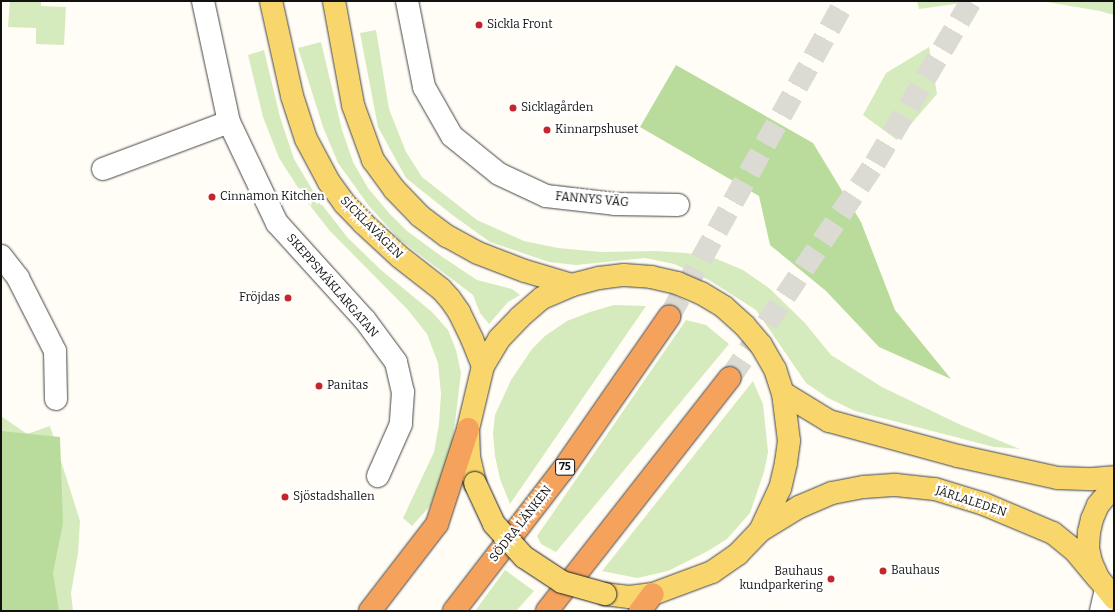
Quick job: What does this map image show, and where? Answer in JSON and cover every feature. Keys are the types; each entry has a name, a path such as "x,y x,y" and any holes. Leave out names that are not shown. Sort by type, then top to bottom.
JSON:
{"highway":[{"name":"SÖDRA LÄNKEN","path":"454,611 562,471 669,317"},
{"path":"547,611 730,378"},
{"path":"370,611 437,524 468,430"},
{"path":"640,611 653,594"}],"main road":[{"name":"SICKLAVÄGEN","path":"271,1 292,96 306,139 326,177 344,203 363,223 400,257 440,289 450,299 459,312 483,366"},
{"path":"334,1 355,112 373,160 394,189 420,216 447,236 478,253 525,271 572,285"},
{"path":"624,275 651,277 677,283 701,293 724,307 745,326 761,345 775,369 783,393 789,441 786,463 780,488 760,531 738,554 712,572 653,594 629,596 605,594 562,582 524,558 494,524 475,483 469,456 468,430 483,366 499,339 520,317 542,298 572,285 599,278 624,275"},
{"path":"783,393 828,421 958,456 1058,478 1081,480 1114,477"},
{"name":"JÄRLALEDEN","path":"760,531 799,507 832,493 864,487 896,485 935,489 984,504 1053,533 1075,551 1106,589"},
{"path":"1106,589 1091,562 1088,548 1088,532 1098,505 1114,486"}],"street":[{"name":"SKEPPSMÄKLARGATAN","path":"203,1 229,122 276,223 365,320 396,362 403,392 401,424 378,476"},
{"name":"FANNYS VÄG","path":"407,1 424,87 452,136 499,174 546,196 615,204 678,205"},
{"path":"103,169 229,122"},
{"path":"1,256 18,278 55,350 56,399"},
{"path":"1102,611 1106,589"}],"green space":[{"path":"10,1 41,1 41,6 66,7 64,45 36,44 36,28 8,27"},
{"path":"917,1 977,1 919,9"},
{"path":"1041,1 1114,1 1114,15 1100,11"},
{"path":"376,30 389,109 406,152 422,177 477,220 524,241 558,248 601,252 656,251 686,253 712,257 743,270 769,288 805,323 831,355 882,387 961,425 1020,449 994,447 855,411 828,398 806,383 756,310 709,280 674,264 645,258 576,265 549,262 490,242 451,214 406,178 378,127 360,33"},
{"path":"321,42 342,130 353,162 368,188 389,213 407,231 441,256 477,280 512,289 520,295 508,302 489,324 480,313 473,295 399,239 369,206 338,163 323,127 298,48"},
{"path":"929,47 937,94 897,140 863,115 886,73"},
{"path":"264,50 280,117 294,159 319,201 348,238 381,270 432,312 448,330 456,350 461,373 451,455 430,506 412,526 403,518 434,452 439,424 441,394 438,363 427,334 408,310 329,230 308,203 279,158 263,117 248,55"},
{"path":"676,65 813,143 861,222 895,310 951,379 879,347 826,291 770,245 759,196 640,127"},
{"path":"614,305 646,306 510,504 500,479 495,456 493,434 495,415 511,380 532,349 545,336 567,321"},
{"path":"686,320 706,325 729,344 556,552 541,544 537,536"},
{"path":"753,381 763,404 768,452 764,472 750,513 727,539 708,551 668,571 637,578 602,571"},
{"path":"1,416 27,434 50,426 80,521 78,553 71,593 73,611 1,611"},
{"path":"1,431 60,437 63,523 53,573 59,611 1,611"},
{"path":"505,570 534,591 516,611 475,611"}],"tunnel":[{"path":"669,317 845,1"},
{"path":"730,378 875,163 971,1"}],"place":[{"name":"Sickla Front","path":"479,25"},
{"name":"Sicklagården","path":"513,108"},
{"name":"Kinnarpshuset","path":"547,130"},
{"name":"Cinnamon Kitchen","path":"212,197"},
{"name":"Fröjdas","path":"288,298"},
{"name":"Panitas","path":"319,386"},
{"name":"Sjöstadshallen","path":"285,497"},
{"name":"Bauhaus","path":"883,571"},
{"name":"Bauhaus kundparkering","path":"831,579"}]}
